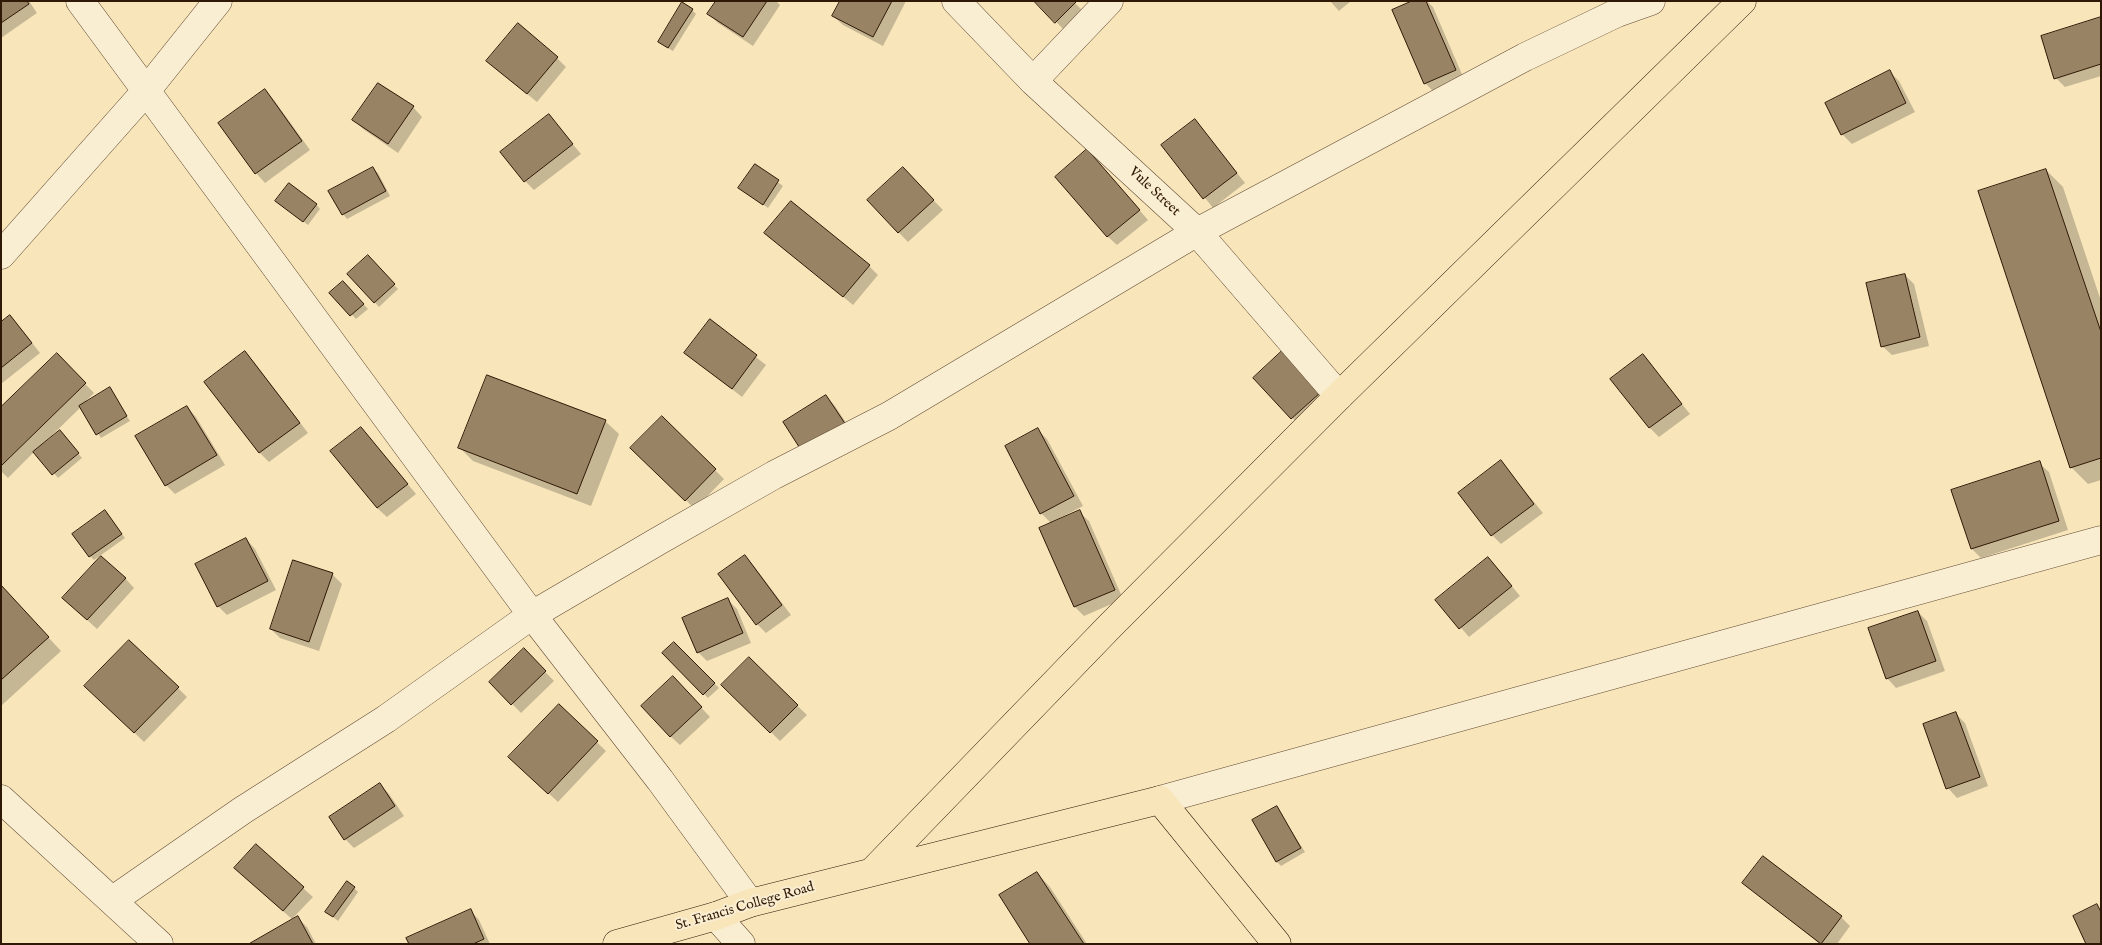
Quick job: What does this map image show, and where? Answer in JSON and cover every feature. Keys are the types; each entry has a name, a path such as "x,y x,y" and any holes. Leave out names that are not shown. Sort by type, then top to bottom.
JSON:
{"main road":[{"path":"873,871 1103,633 1339,396 1742,1"},
{"path":"1160,800 1277,944"},
{"name":"St. Francis College Road","path":"617,944 716,916 750,903 1160,800"}],"street":[{"path":"80,1 532,616 660,780 750,903"},
{"path":"1,255 146,91 218,1"},
{"name":"Vule Street","path":"956,1 1033,81 1198,232 1339,396"},
{"path":"1033,81 1109,1"},
{"path":"113,900 244,810 386,719 532,616 660,540 774,476 889,416 1198,232 1525,57 1618,13 1651,1"},
{"path":"1160,800 2101,540"},
{"path":"1,799 159,944"},
{"path":"716,916 741,944"}],"building":[{"path":"1,1 27,1 29,4 1,23"},
{"path":"716,1 767,1 743,37 707,14"},
{"path":"840,1 892,1 873,37 832,16"},
{"path":"1034,1 1075,1 1076,2 1055,23"},
{"path":"1412,1 1426,1 1456,70 1424,84 1392,10"},
{"path":"682,2 693,9 668,48 658,42"},
{"path":"2101,17 2101,64 2054,79 2041,36"},
{"path":"518,23 558,57 527,94 486,61"},
{"path":"1890,70 1906,103 1841,135 1825,103"},
{"path":"378,83 414,106 388,144 352,120"},
{"path":"265,89 302,141 255,174 218,123"},
{"path":"549,114 573,144 524,182 500,152"},
{"path":"1195,119 1237,173 1203,199 1161,145"},
{"path":"1087,149 1140,210 1107,237 1055,177"},
{"path":"755,164 779,180 763,205 738,188"},
{"path":"373,167 386,191 342,215 328,191"},
{"path":"903,167 934,200 898,233 867,200"},
{"path":"2046,169 2101,332 2101,458 2070,468 1978,191"},
{"path":"289,183 317,204 303,222 275,201"},
{"path":"791,201 870,265 843,297 764,233"},
{"path":"368,255 395,284 374,303 347,274"},
{"path":"1905,274 1920,337 1881,347 1866,283"},
{"path":"343,281 364,304 350,316 329,293"},
{"path":"10,315 32,343 1,368 1,322"},
{"path":"710,319 757,355 732,389 684,353"},
{"path":"245,351 300,423 259,453 204,382"},
{"path":"1282,351 1321,392 1291,419 1253,378"},
{"path":"57,353 86,383 1,466 1,407"},
{"path":"1643,354 1682,404 1649,428 1610,379"},
{"path":"487,375 606,420 577,494 458,448"},
{"path":"110,387 127,416 96,435 79,406"},
{"path":"826,395 846,425 803,453 783,422"},
{"path":"187,406 217,455 165,486 135,436"},
{"path":"662,416 716,469 685,501 630,448"},
{"path":"361,427 408,484 377,508 330,451"},
{"path":"1038,428 1074,496 1040,514 1005,446"},
{"path":"60,430 79,453 52,475 33,452"},
{"path":"1501,460 1534,504 1491,536 1458,493"},
{"path":"2040,461 2059,521 1971,549 1951,490"},
{"path":"105,510 122,534 89,557 72,534"},
{"path":"1080,510 1115,590 1074,607 1039,528"},
{"path":"246,538 268,581 217,607 195,564"},
{"path":"745,555 782,605 756,625 718,574"},
{"path":"101,556 126,578 87,620 62,598"},
{"path":"1488,557 1512,586 1459,629 1435,600"},
{"path":"293,560 333,573 309,642 270,629"},
{"path":"1,585 49,637 1,680"},
{"path":"728,598 743,633 697,653 682,618"},
{"path":"1918,611 1936,661 1886,679 1868,628"},
{"path":"129,640 179,687 134,733 84,686"},
{"path":"674,642 715,683 703,695 662,653"},
{"path":"524,648 546,671 511,705 489,682"},
{"path":"749,657 798,705 770,733 721,685"},
{"path":"673,676 702,707 670,737 641,706"},
{"path":"559,704 598,741 548,794 508,757"},
{"path":"1956,712 1980,777 1946,789 1923,724"},
{"path":"380,783 395,806 344,840 329,817"},
{"path":"1277,806 1301,848 1276,862 1252,820"},
{"path":"256,844 304,887 283,911 234,868"},
{"path":"1763,856 1842,916 1821,944 1742,883"},
{"path":"1037,872 1084,944 1030,944 999,895"},
{"path":"347,881 355,887 333,917 325,912"},
{"path":"2097,904 2101,912 2101,944 2086,944 2073,916"},
{"path":"471,909 484,939 473,944 409,944 406,938"},
{"path":"298,916 313,944 249,944"}]}
